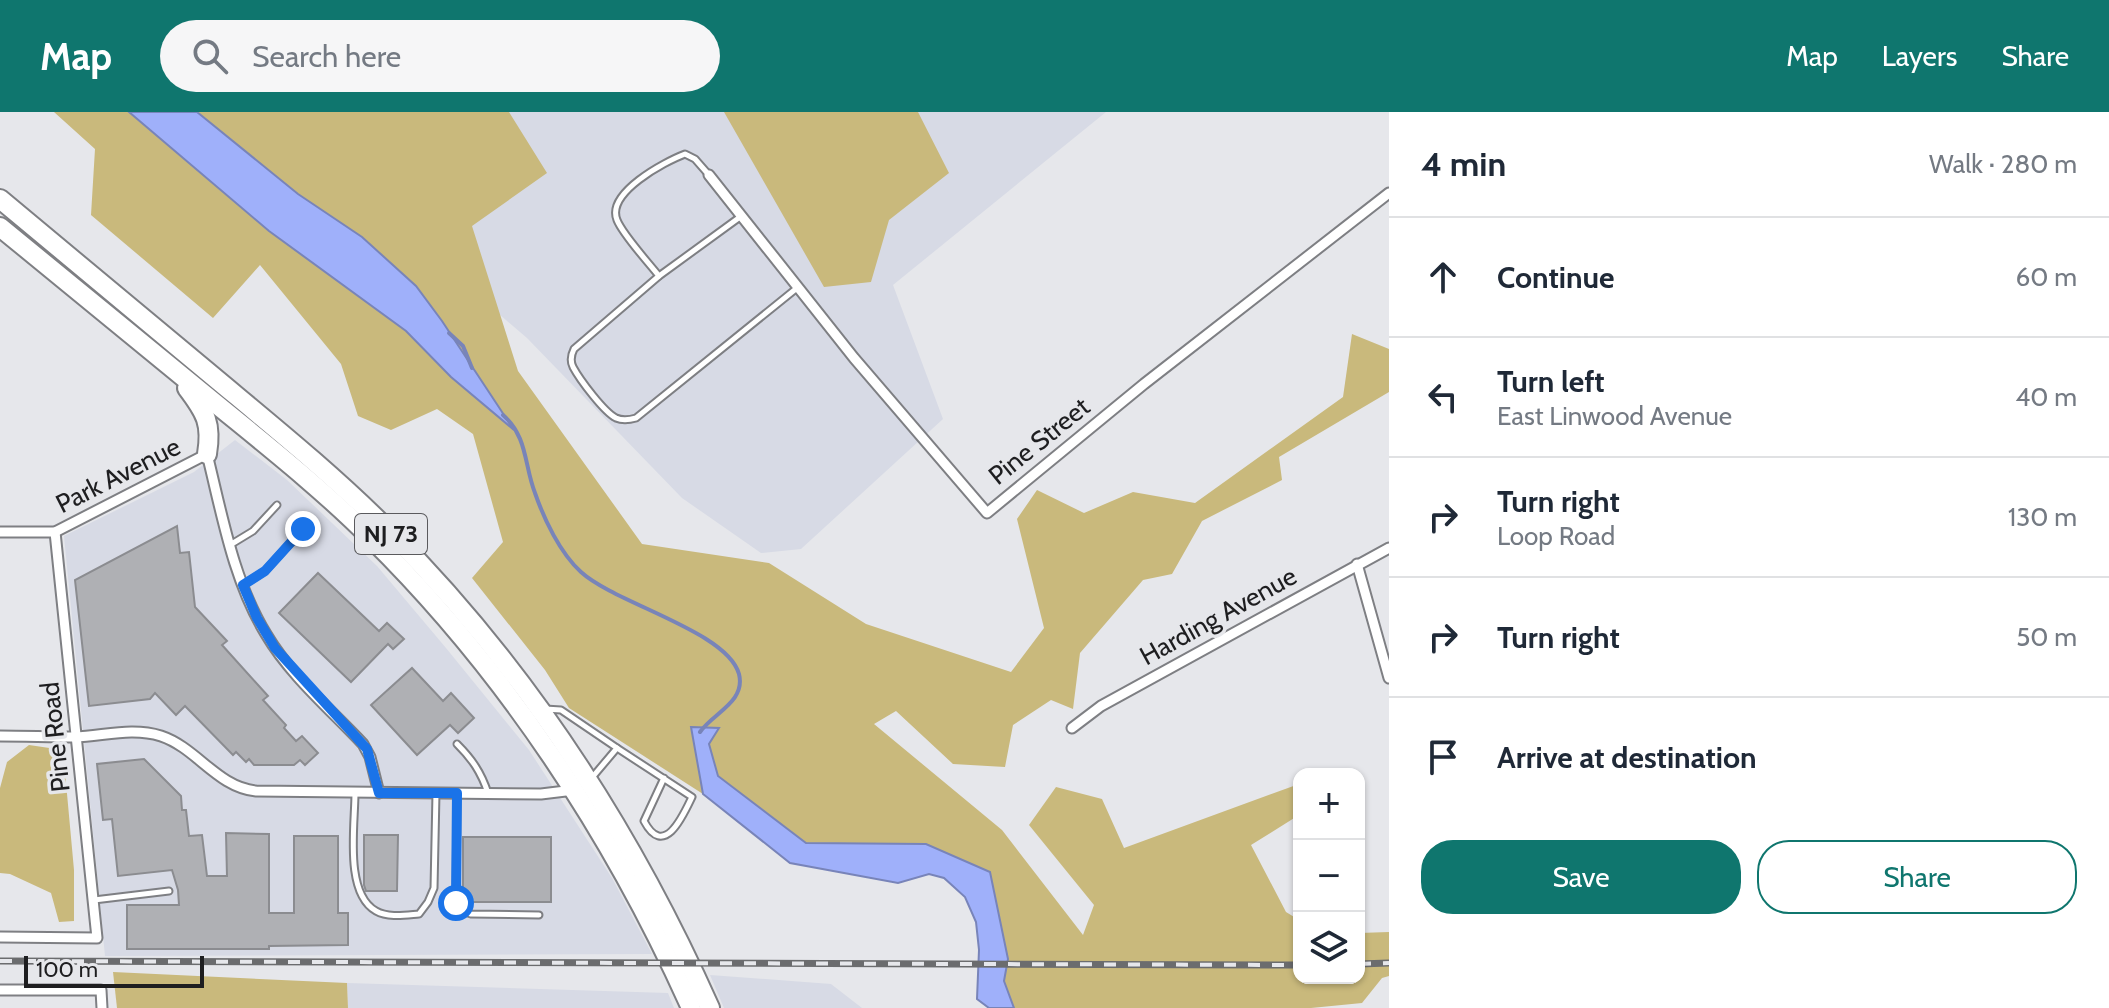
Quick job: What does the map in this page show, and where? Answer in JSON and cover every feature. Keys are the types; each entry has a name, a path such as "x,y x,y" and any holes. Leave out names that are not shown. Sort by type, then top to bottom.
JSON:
{"highway":[{"name":"NJ 73","path":"0,199 279,431 368,510 446,592 540,709 691,1008"},
{"name":"NJ 73","path":"0,227 307,479 402,569 581,786 647,880 710,1008"},
{"path":"162,359 190,391 204,414 210,431 207,454"}],"street":[{"name":"Pine Street","path":"709,175 854,358 987,513 1144,384 1389,193"},
{"name":"Park Avenue","path":"0,532 55,532 207,454"},
{"path":"207,454 230,545 257,618 275,648 367,749 379,793"},
{"name":"Pine Road","path":"0,937 97,938 55,532"},
{"name":"Harding Avenue","path":"1072,728 1101,706 1389,548"},
{"path":"1357,564 1389,678"},
{"path":"0,736 77,737 134,732 159,736 183,747 225,780 247,790 549,794 581,786"},
{"path":"0,990 101,990 102,1008"}],"lane":[{"path":"659,276 617,220 615,208 618,201 626,190 669,160 685,154 695,159 709,175"},
{"path":"740,217 659,276 574,349 570,356 572,366 600,404 613,417 625,420 636,418 798,287"},
{"path":"230,545 253,531 277,505"},
{"path":"243,585 265,571 303,529"},
{"path":"540,709 561,710 617,748 664,778 692,797 673,831 657,836 644,821 664,778"},
{"path":"457,744 473,759 488,794"},
{"path":"581,786 617,748"},
{"path":"355,792 355,877 361,896 377,911 399,916 419,914 434,888 436,793"},
{"path":"457,793 456,903 461,911 471,914 539,915"},
{"path":"94,900 169,891"}],"shaded area":[{"path":"54,112 509,112 547,173 472,226 518,371 642,544 769,563 866,624 1011,672 1044,628 1017,519 1037,490 1084,513 1133,492 1195,503 1343,397 1352,334 1389,349 1389,392 1279,457 1282,480 1202,521 1172,574 1143,580 1080,653 1073,709 1051,700 1013,725 1005,767 953,764 896,711 874,724 1002,830 1083,935 1094,905 1029,825 1056,787 1102,799 1124,848 1293,786 1293,819 1251,845 1286,912 1293,916 1293,984 1365,984 1365,933 1389,932 1389,976 1382,978 1362,1003 1311,1008 1014,1008 1004,981 1008,959 990,872 926,844 806,843 718,776 709,744 718,728 692,728 703,794 569,708 545,670 472,578 503,542 473,434 437,409 391,430 358,416 341,364 260,265 213,318 91,215 95,149"},
{"path":"263,112 1106,112 893,285 943,419 801,549 761,553 682,498 527,338"},
{"path":"724,112 918,112 949,173 889,220 871,282 824,287"},
{"path":"235,440 287,480 377,566 529,750 612,878 652,954 105,956 64,536 194,472"},
{"path":"29,745 63,750 74,870 74,921 59,922 51,893 10,874 0,873 0,788 7,762"},
{"path":"113,972 347,983 348,1008 117,1008"},
{"path":"710,975 831,984 862,1008 724,1008"},
{"path":"347,983 668,993 674,1008 348,1008"}],"water":[{"path":"129,112 197,112 298,194 362,237 416,286 514,430 451,377 406,331 269,231"},
{"path":"691,727 719,728 709,744 718,776 806,843 926,844 990,872 1008,959 1004,981 1014,1008 989,1008 977,999 979,950 976,922 965,897 944,878 929,874 898,883 790,863 703,794"}],"building":[{"path":"177,526 180,553 189,552 195,607 227,641 222,645 268,696 263,700 286,725 284,728 296,741 302,736 318,753 305,765 300,760 294,765 254,765 249,759 246,762 236,752 233,755 185,706 176,715 155,693 150,699 89,706 75,580"},
{"path":"318,573 379,631 387,623 404,639 393,649 388,644 351,682 279,613"},
{"path":"412,668 443,701 451,693 474,718 458,733 450,725 417,755 371,705"},
{"path":"144,759 181,796 189,836 202,835 207,876 227,876 226,833 269,834 269,913 294,913 294,836 338,836 338,913 348,913 348,945 269,946 269,949 127,949 127,905 179,905 172,870 118,876 112,819 103,820 97,764"},
{"path":"364,835 398,835 397,891 366,891"},
{"path":"463,837 551,837 551,902 463,902"}],"waterway":[{"path":"449,333 463,346 472,368"},
{"path":"503,415 521,442 531,483 548,524 573,564 597,584 693,631 730,659 739,674 738,692 700,732"}],"railway":[{"path":"0,961 1293,965"},
{"path":"1365,964 1389,963"}],"route":[{"path":"303,529 265,571 243,585 249,600 266,635 285,661 367,749 379,793 457,793 456,903"}]}
